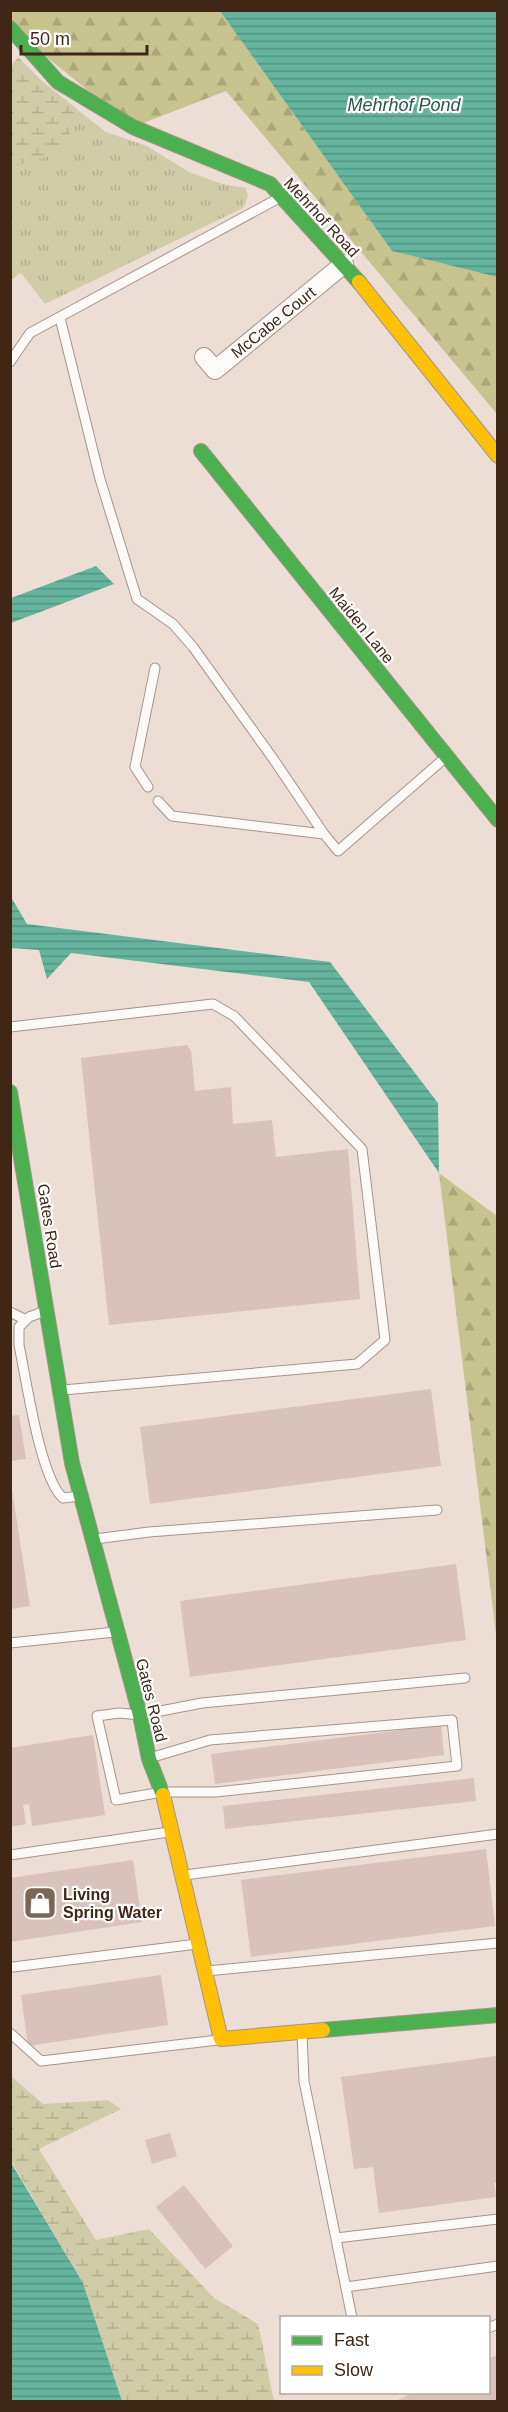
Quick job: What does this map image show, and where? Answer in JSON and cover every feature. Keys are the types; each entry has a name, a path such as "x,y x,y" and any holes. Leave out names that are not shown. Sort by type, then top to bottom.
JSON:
{"street":[{"name":"Mehrhof Road","path":"10,28 58,82 133,127 270,184 344,264 498,456"},
{"name":"McCabe Court","path":"204,357 215,370 344,264"},
{"name":"Maiden Lane","path":"201,451 498,820"},
{"name":"Gates Road","path":"10,1092 72,1463 140,1715 148,1759 162,1792 221,2039"},
{"path":"221,2039 498,2015"}],"lane":[{"path":"10,362 30,333 281,197"},
{"path":"60,318 100,479 137,600 174,624 193,647 338,851 447,757"},
{"path":"148,787 135,767 155,668"},
{"path":"158,801 172,816 324,834"},
{"path":"10,1027 213,1004 234,1016 362,1149 385,1340 357,1364 60,1390"},
{"path":"47,1310 26,1320 19,1327 19,1345 44,1457 58,1494 63,1498 81,1495"},
{"path":"10,1312 26,1320"},
{"path":"93,1539 149,1532 437,1510"},
{"path":"10,1643 118,1631"},
{"path":"148,1759 210,1740 452,1720 457,1766 216,1792 162,1792 116,1800 97,1716 119,1713 140,1715 202,1703 465,1678"},
{"path":"10,1855 172,1832"},
{"path":"183,1876 498,1834"},
{"path":"205,1971 498,1943"},
{"path":"14,1967 199,1944"},
{"path":"302,2031 304,2081 352,2316"},
{"path":"10,2033 41,2061 221,2039"},
{"path":"336,2238 498,2219"},
{"path":"346,2287 498,2266"}],"green space":[{"path":"10,11 220,11 392,251 497,277 497,414 226,91 133,127 11,28"},
{"path":"18,57 41,80 78,110 63,152 11,167 10,67"},
{"path":"78,110 106,132 147,146 189,172 222,184 246,188 248,196 243,208 45,304 21,273 11,280 11,167 22,163 72,122"},
{"path":"439,1173 497,1216 497,1642"},
{"path":"10,2075 43,2104 108,2100 121,2109 39,2149 96,2240 149,2229 214,2298 258,2324 274,2401 122,2401 83,2283 11,2161"}],"water":[{"name":"Mehrhof Pond","path":"220,11 497,11 497,277 392,251"},
{"path":"96,566 114,584 11,623 11,598"},
{"path":"11,897 27,924 330,962 438,1103 439,1173 309,982 71,953 47,979 39,950 11,948"},
{"path":"10,2161 83,2283 122,2401 11,2401"}],"building":[{"path":"187,1045 191,1051 195,1091 231,1087 233,1124 272,1120 276,1157 348,1149 360,1299 109,1325 81,1058"},
{"path":"431,1389 441,1466 150,1504 140,1427"},
{"path":"19,1415 26,1459 10,1461 10,1416"},
{"path":"12,1490 30,1606 10,1609 10,1491"},
{"path":"456,1564 466,1640 190,1677 180,1601"},
{"path":"441,1725 444,1755 215,1784 211,1754"},
{"path":"93,1735 105,1815 32,1826 29,1804 23,1805 26,1824 10,1827 10,1748"},
{"path":"474,1778 476,1801 225,1829 223,1806"},
{"path":"486,1849 495,1926 251,1957 241,1880"},
{"path":"133,1860 142,1922 10,1942 10,1878"},
{"path":"161,1975 168,2025 28,2046 21,1995"},
{"path":"496,2056 498,2182 494,2183 496,2197 379,2213 373,2167 354,2169 341,2077"},
{"path":"170,2133 177,2156 152,2164 145,2140"},
{"path":"184,2185 233,2246 205,2269 156,2207"},
{"path":"498,2355 498,2402 394,2402 410,2394 490,2394 490,2358"}],"traffic: fast":[{"path":"10,28 58,82 133,127 270,184 359,282"},
{"path":"201,451 498,820"},
{"path":"10,1092 72,1463 140,1715 149,1759 163,1795"},
{"path":"323,2030 498,2015"}],"traffic: slow":[{"path":"359,282 498,456"},
{"path":"163,1795 221,2039 323,2030"}],"place":[{"name":"Living Spring Water","path":"40,1903"}]}
